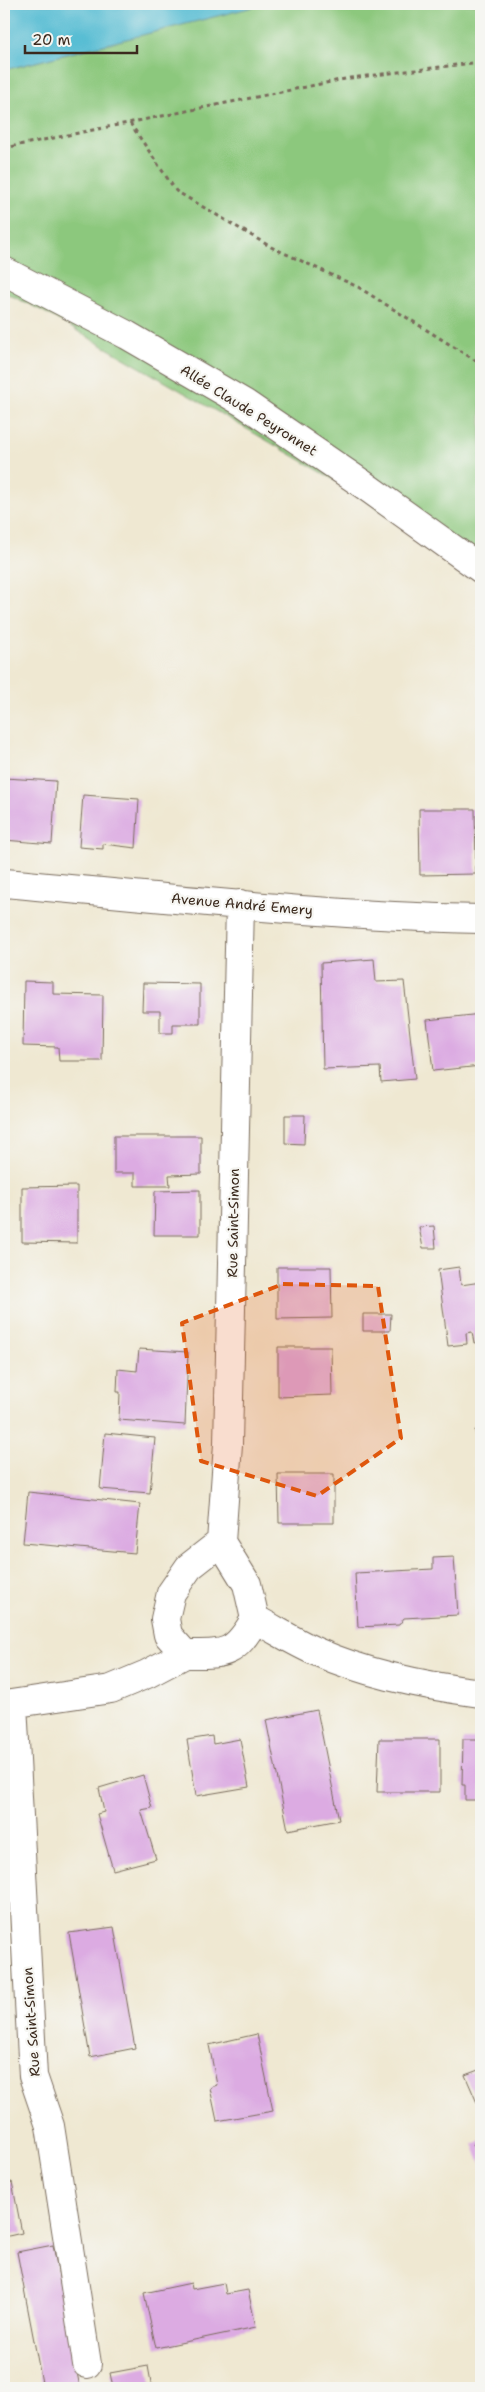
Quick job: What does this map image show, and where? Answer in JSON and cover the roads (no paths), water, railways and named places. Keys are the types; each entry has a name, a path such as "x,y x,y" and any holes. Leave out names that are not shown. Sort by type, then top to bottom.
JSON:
{"street":[{"name":"Allée Claude Peyronnet","path":"4,271 127,335 244,403 364,485 481,569"},
{"name":"Avenue André Emery","path":"4,883 240,904 432,918 481,919"},
{"name":"Rue Saint-Simon","path":"220,1542 228,1444 240,904"},
{"path":"185,1654 168,1635 165,1618 172,1593 189,1567 220,1542 247,1584 256,1619 316,1652 367,1670 422,1685 481,1693"},
{"path":"8,1704 111,1688 147,1674 185,1654 220,1654 237,1645 256,1619"},
{"name":"Rue Saint-Simon","path":"8,1704 33,2076 50,2126 87,2364"}],"water":[{"path":"4,4 265,4 4,70"}]}
